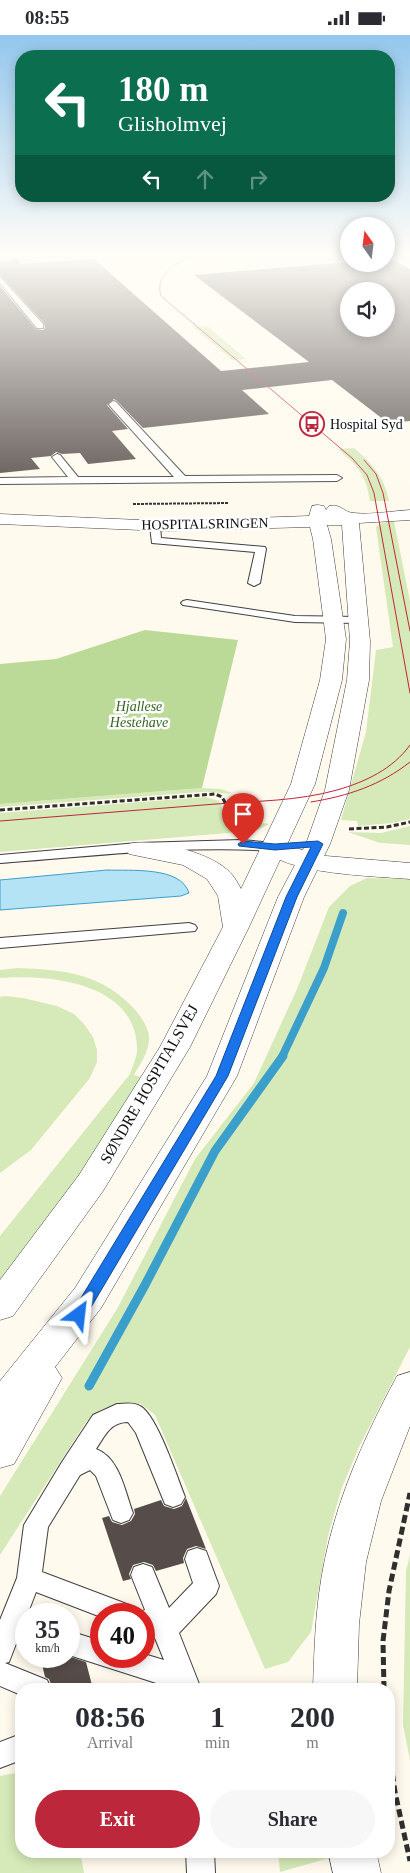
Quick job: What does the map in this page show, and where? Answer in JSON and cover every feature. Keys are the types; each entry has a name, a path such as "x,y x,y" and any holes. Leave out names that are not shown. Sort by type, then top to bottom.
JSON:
{"street":[{"name":"HOSPITALSRINGEN","path":"0,519 155,525 267,524 410,507"},
{"path":"84,523 334,516 410,511"},
{"name":"HOSPITALSRINGEN","path":"0,519 410,515"},
{"name":"SØNDRE HOSPITALSVEJ","path":"0,1409 88,1298 222,1076 291,897 317,844 337,790 358,680 360,641 349,618 352,534 334,516"},
{"name":"SØNDRE HOSPITALSVEJ","path":"0,1307 91,1183 175,1047 236,927 303,784 331,680 336,639 349,618"},
{"path":"275,847 317,844 410,853"},
{"path":"317,844 410,871"},
{"path":"138,849 178,855 210,869 222,880 230,895 236,927"},
{"path":"0,1452 88,1298"},
{"path":"335,1683 336,1624 352,1528 376,1455 410,1387"},
{"path":"354,1858 357,1873"}],"lane":[{"path":"113,404 182,479"},
{"path":"57,457 75,480"},
{"path":"0,481 337,478"},
{"path":"155,525 156,541 261,549 254,583"},
{"path":"187,603 295,619 349,618"},
{"path":"0,859 200,843 275,847"},
{"path":"0,943 189,928"},
{"path":"24,1603 36,1525 101,1422 117,1413 134,1413 146,1429 173,1497"},
{"path":"70,1469 93,1458 106,1471 121,1513"},
{"path":"155,1625 207,1586 197,1559"},
{"path":"143,1575 149,1603"},
{"path":"29,1578 94,1603"},
{"path":"155,1628 185,1683"},
{"path":"0,1653 15,1633"},
{"path":"144,1668 185,1683"},
{"path":"0,1674 23,1683"},
{"path":"0,1755 15,1749"},
{"path":"200,1858 201,1873"}],"path":[{"path":"132,504 237,503"},
{"path":"0,811 215,794 222,797 229,813 236,817 286,822"},
{"path":"317,844 410,822"},
{"path":"384,1683 383,1641 389,1591 410,1493"},
{"path":"395,1792 410,1861"}],"green space":[{"path":"208,340 223,340 246,359 232,360"},
{"path":"354,448 367,460 381,478 389,501 370,501 366,484 360,472 338,449"},
{"path":"394,521 410,601 410,819 392,823 358,826 357,821 341,820 366,732 376,650 393,647 376,527 382,523"},
{"name":"Hjallese Hestehave","path":"145,630 238,640 202,788 0,804 0,664 56,659"},
{"path":"202,788 221,789 232,793 202,792 0,807 0,804"},
{"path":"206,797 219,801 225,816 230,819 270,824 257,830 240,832 0,852 0,813"},
{"path":"410,826 410,845 380,843 348,832 381,833"},
{"path":"367,878 410,879 410,1347 359,1447 341,1490 328,1536 311,1632 288,1662 265,1669 155,1415 141,1404 118,1403 100,1410 86,1422 0,1555 0,1496 117,1309 195,1159 254,1083 297,989 329,907 350,886"},
{"path":"18,968 52,970 83,976 111,989 137,1012 147,1029 149,1044 134,1075 141,1077 76,1185 0,1290 0,1236 130,1074 137,1052 134,1029 124,1011 108,997 66,981 21,977 0,978 0,970"},
{"path":"5,996 57,1006 74,1014 93,1037 97,1050 97,1062 90,1078 31,1150 0,1173 0,997"},
{"path":"410,1555 410,1760 403,1725 406,1571"},
{"path":"15,1773 15,1858 81,1858 84,1873 0,1873 0,1776"},
{"path":"279,1858 329,1858 280,1872"}],"water":[{"path":"107,870 166,874 184,884 189,893 181,896 0,910 0,880"}],"building":[{"path":"0,340 186,340 221,371 309,362 280,340 410,340 410,421 388,423 332,380 242,390 269,414 143,428 114,399 107,405 128,429 112,431 136,459 88,464 80,453 62,454 56,452 51,456 31,458 40,469 0,473"},
{"path":"186,1498 206,1549 196,1546 187,1549 183,1558 184,1563 156,1571 153,1565 144,1562 133,1565 129,1574 131,1579 123,1581 102,1518 109,1516 112,1522 122,1525 131,1521 135,1514 134,1509 161,1500 164,1506 174,1509 182,1506"},
{"path":"80,1660 86,1662 91,1683 51,1683 49,1679 45,1677 43,1668 80,1668"}],"waterway":[{"path":"282,1057 324,968 343,913"},
{"path":"89,1386 145,1285 215,1151 283,1056"}],"tram line":[{"path":"213,340 352,458 367,475 374,493 410,693"},
{"path":"364,460 376,474 383,493 410,631"},
{"path":"0,821 277,800 322,794 358,783 378,774 395,761 410,745"},
{"path":"311,802 351,793 364,788 388,777 410,762"}],"place":[{"name":"Hospital Syd","path":"312,424"}],"route":[{"path":"79,1315 222,1076 291,897 318,844 275,847 243,844"}]}
